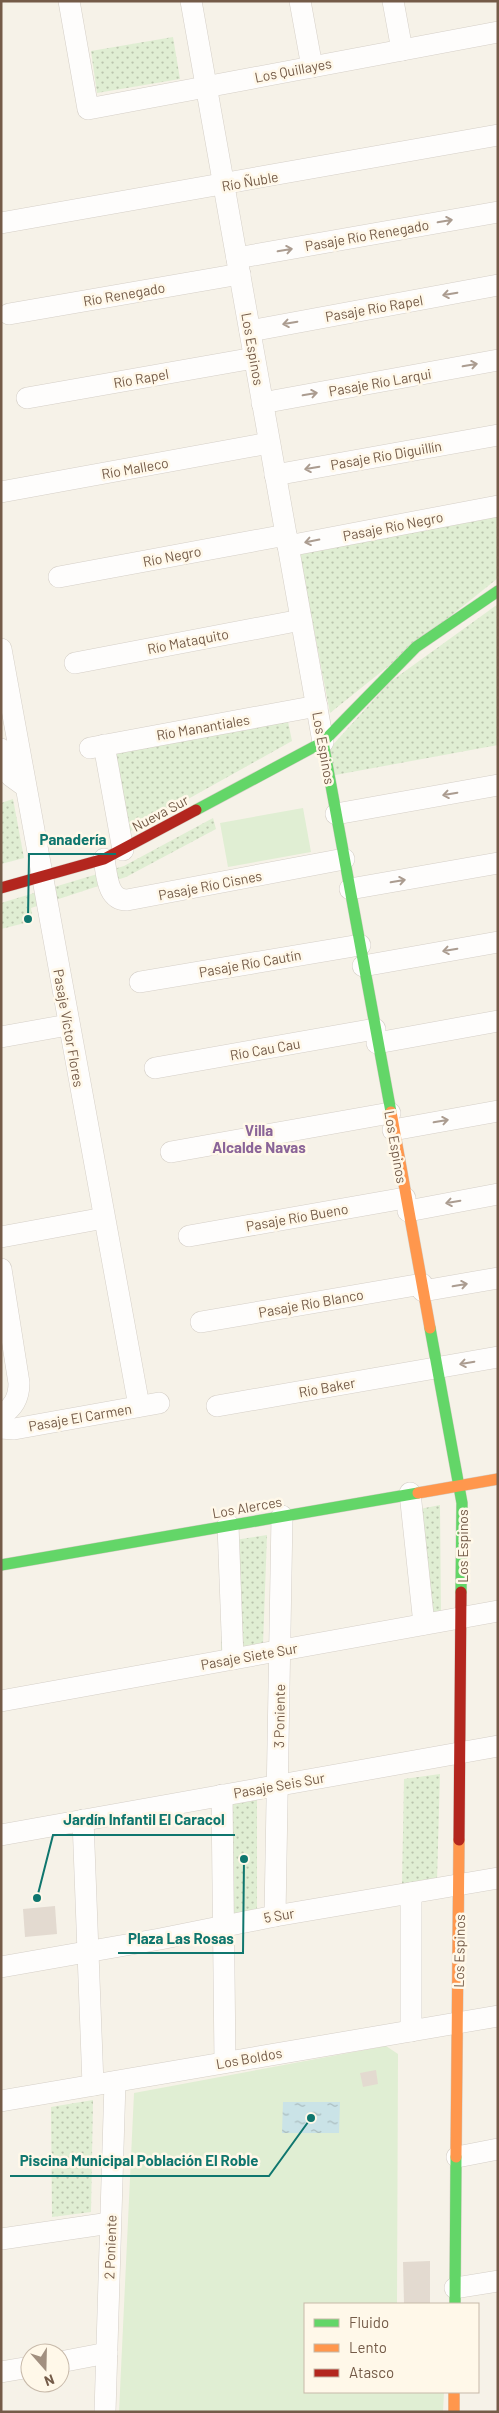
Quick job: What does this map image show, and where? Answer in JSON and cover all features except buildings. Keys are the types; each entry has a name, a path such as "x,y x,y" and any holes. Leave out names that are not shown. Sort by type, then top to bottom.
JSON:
{"street":[{"name":"Los Quillayes","path":"69,1 88,109 498,32"},
{"name":"Los Espinos","path":"191,1 363,966 460,1485 463,1522 455,2296"},
{"path":"300,1 312,67"},
{"path":"393,1 402,50"},
{"name":"Río Ñuble","path":"1,224 498,135"},
{"name":"Pasaje Río Renegado","path":"238,266 498,212"},
{"name":"Río Renegado","path":"9,314 238,266"},
{"name":"Pasaje Río Rapel","path":"250,331 498,285"},
{"name":"Río Rapel","path":"27,398 254,358"},
{"name":"Pasaje Río Larqui","path":"262,403 498,360"},
{"name":"Pasaje Río Diguillín","path":"275,475 498,435"},
{"name":"Río Malleco","path":"1,492 269,443"},
{"name":"Pasaje Río Negro","path":"287,540 498,506"},
{"name":"Río Negro","path":"59,577 287,540"},
{"name":"Nueva Sur","path":"1,888 41,878 114,854 323,742 416,647 498,591"},
{"name":"Río Mataquito","path":"75,663 301,620"},
{"name":"Pasaje Víctor Flores","path":"1,649 41,878 139,1406"},
{"name":"Río Manantiales","path":"96,746 317,706"},
{"name":"Pasaje Río Cisnes","path":"96,746 114,854 111,891 116,898 127,900 344,859"},
{"path":"1,750 11,776 20,784 25,784"},
{"path":"336,814 498,785"},
{"path":"350,889 498,863"},
{"path":"363,966 498,942"},
{"name":"Pasaje Río Cautín","path":"140,982 360,945"},
{"name":"Río Cau Cau","path":"154,1068 376,1036 498,1021"},
{"path":"1,1037 68,1025"},
{"path":"171,1152 392,1122 498,1111"},
{"name":"Pasaje Río Bueno","path":"189,1236 407,1204 498,1194"},
{"path":"1,1237 104,1218"},
{"path":"1,1416 13,1406 17,1399 10,1385 2,1278"},
{"name":"Pasaje Río Blanco","path":"201,1322 498,1278"},
{"name":"Río Baker","path":"217,1406 498,1357"},
{"name":"Pasaje El Carmen","path":"1,1428 14,1429 159,1403"},
{"name":"Los Alerces","path":"1,1565 498,1479"},
{"path":"410,1493 424,1624"},
{"name":"3 Poniente","path":"275,1916 282,1516"},
{"path":"228,1525 233,1659"},
{"name":"Pasaje Siete Sur","path":"1,1701 498,1611"},
{"name":"Pasaje Seis Sur","path":"1,1835 498,1746"},
{"path":"222,1795 225,2062"},
{"path":"83,1820 92,2085"},
{"name":"5 Sur","path":"1,1967 160,1940 222,1925 498,1878"},
{"path":"411,1893 411,2031"},
{"name":"Los Boldos","path":"1,2101 498,2016"},
{"name":"2 Poniente","path":"105,2412 114,2082"},
{"path":"457,2157 498,2149"},
{"path":"1,2240 110,2223"},
{"path":"455,2296 498,2281"},
{"path":"70,2360 107,2354"},
{"path":"1,2372 20,2369"},
{"path":"454,2393 454,2412"}],"green space":[{"path":"173,37 180,79 97,93 91,51"},
{"path":"498,515 498,578 330,713 299,552"},
{"path":"498,604 498,745 330,776 329,749 390,682"},
{"path":"287,717 292,741 129,832 113,751"},
{"path":"13,799 24,858 1,864 1,803"},
{"path":"303,808 311,852 228,867 220,823"},
{"path":"213,818 216,829 126,877 31,908 33,921 1,929 1,903 124,866"},
{"path":"440,1505 441,1611 414,1616 405,1512"},
{"path":"267,1535 263,1645 221,1652 222,1542"},
{"path":"440,1774 437,1880 402,1885 404,1779"},
{"path":"257,1800 257,1913 233,1915 228,1805"},
{"path":"386,2046 398,2054 397,2303 304,2303 304,2393 444,2393 443,2412 119,2412 134,2093"},
{"path":"93,2100 91,2212 52,2217 51,2107"}],"water":[{"path":"283,2102 340,2102 339,2133 282,2133"}],"traffic: fast":[{"path":"196,810 323,742 416,647 498,591"},
{"path":"323,742 391,1112"},
{"path":"430,1328 462,1503 461,1592"},
{"path":"1,1565 418,1493"},
{"path":"455,2303 456,2157"}],"traffic: slow":[{"path":"391,1112 430,1328"},
{"path":"418,1493 498,1479"},
{"path":"456,2157 459,1840"},
{"path":"454,2393 454,2412"}],"traffic: jam":[{"path":"1,888 104,859 196,810"},
{"path":"459,1840 461,1592"}],"place":[{"name":"Panadería","path":"28,919"},
{"name":"Plaza Las Rosas","path":"244,1859"},
{"name":"Jardín Infantil El Caracol","path":"37,1898"},
{"name":"Piscina Municipal Población El Roble","path":"311,2118"}],"district":[{"name":"Villa Alcalde Navas","path":"259,1138"}]}
